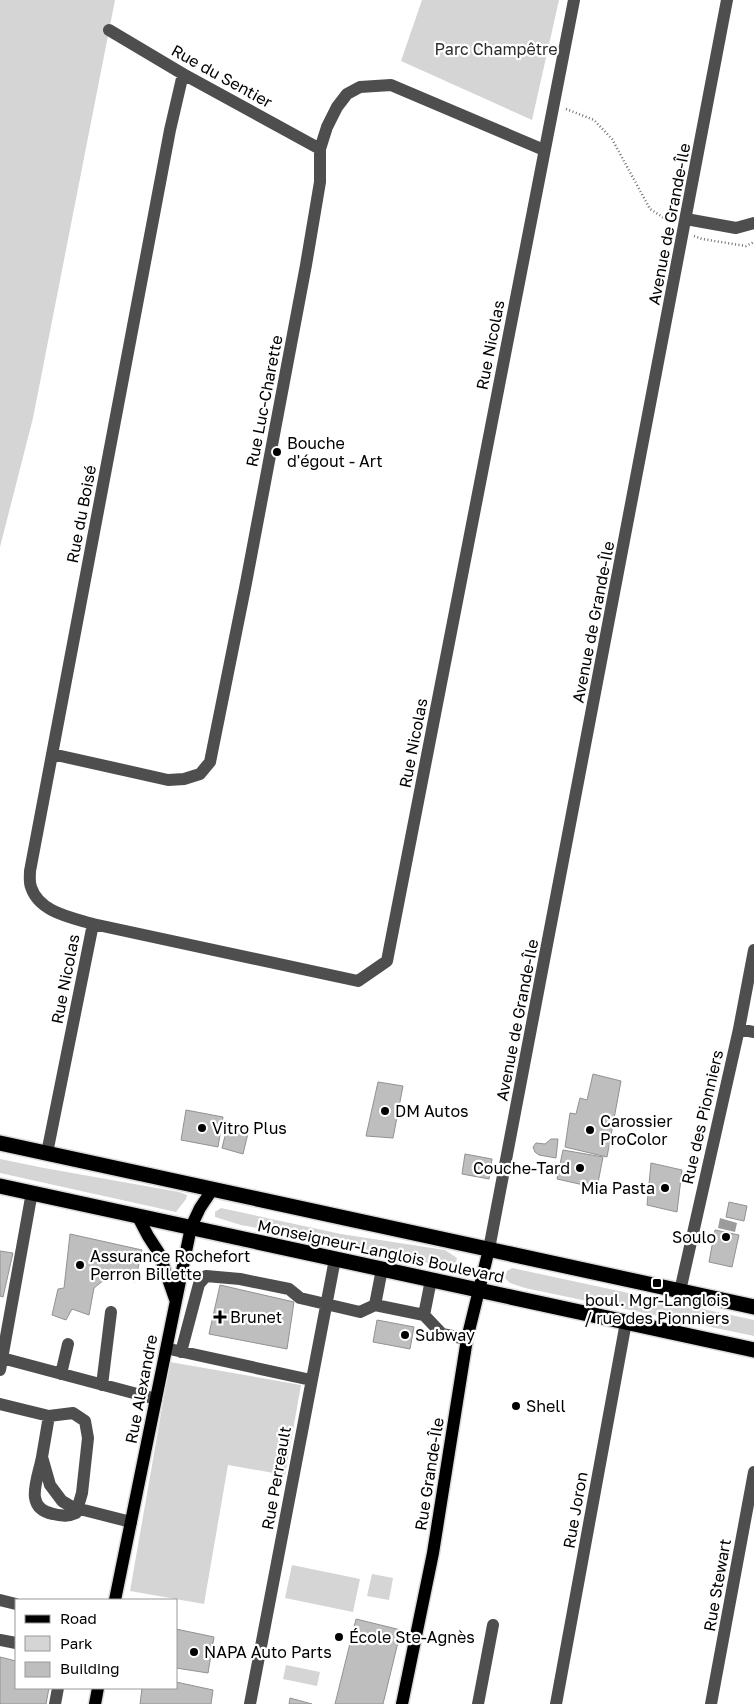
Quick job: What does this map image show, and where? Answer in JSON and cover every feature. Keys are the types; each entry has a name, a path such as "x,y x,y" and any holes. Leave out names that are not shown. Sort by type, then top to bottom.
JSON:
{"highway":[{"name":"Monseigneur-Langlois Boulevard","path":"0,1143 754,1307"},
{"name":"Monseigneur-Langlois Boulevard","path":"0,1186 754,1350"}],"main road":[{"name":"Rue Alexandre","path":"115,1599 191,1227 200,1208 212,1190"},
{"path":"136,1215 159,1253 175,1299"},
{"name":"Rue Grande-Île","path":"402,1704 433,1553 467,1339 489,1249"},
{"path":"95,1704 98,1689"}],"street":[{"name":"Rue Nicolas","path":"46,1154 93,924 358,981 388,961 574,0"},
{"name":"Avenue de Grande-Île","path":"489,1249 728,0"},
{"name":"Rue du Sentier","path":"109,30 183,74 320,149"},
{"name":"Rue du Boisé","path":"93,924 54,912 40,901 31,886 30,871 170,130 183,74"},
{"name":"Rue Luc-Charette","path":"52,754 168,780 184,780 200,774 210,762 306,265 320,182 320,149 327,127 337,107 347,94 360,87 391,85 544,150"},
{"path":"685,225 736,228 754,224"},
{"name":"Rue des Pionniers","path":"680,1291 739,1029 754,950"},
{"path":"739,1029 754,1032"},
{"path":"32,1192 1,1364 60,1374 156,1399"},
{"name":"Rue Perreault","path":"250,1704 335,1258"},
{"path":"375,1305 382,1269"},
{"path":"181,1352 199,1284 206,1276 240,1279 290,1289 300,1298 360,1312 375,1305 424,1315 442,1334 467,1339"},
{"path":"424,1315 431,1280"},
{"path":"102,1385 111,1312"},
{"name":"Rue Joron","path":"556,1704 626,1322"},
{"path":"60,1374 68,1344"},
{"path":"166,1348 311,1380"},
{"path":"0,1404 50,1416 73,1413 85,1421 88,1438 82,1492 76,1513 67,1517 46,1513 37,1507 34,1498 50,1416"},
{"path":"42,1457 50,1485 62,1501 78,1508 131,1522"},
{"name":"Rue Stewart","path":"711,1704 754,1472"},
{"path":"0,1600 15,1604"},
{"path":"478,1704 493,1625"},
{"path":"0,1640 15,1643"},
{"path":"55,1704 58,1689"}],"path":[{"path":"553,104 594,120 612,139 650,209 685,225 702,239 746,246 754,242"}],"green space":[{"path":"0,0 115,0 33,418 0,547"},
{"name":"Parc Champêtre","path":"422,0 559,0 532,120 401,61"},
{"path":"0,1159 187,1195 176,1212 0,1173"},
{"path":"221,1208 341,1234 445,1250 457,1258 451,1268 342,1244 241,1225 215,1217 215,1212"},
{"path":"512,1268 754,1320 754,1336 525,1288 510,1283 505,1278 507,1271"},
{"path":"170,1362 301,1385 285,1475 228,1465 204,1604 130,1591"},
{"path":"292,1565 360,1579 353,1612 285,1598"},
{"path":"372,1574 393,1578 389,1600 367,1596"},
{"path":"286,1665 320,1672 317,1686 283,1679"}],"shaded area":[{"path":"720,1218 737,1223 735,1232 718,1228"}],"building":[{"name":"Carossier ProColor","path":"593,1074 621,1081 607,1157 565,1147 570,1113 576,1114 580,1098 587,1100"},
{"name":"DM Autos","path":"378,1082 403,1086 393,1138 366,1136"},
{"name":"Vitro Plus","path":"186,1110 223,1117 218,1147 181,1140"},
{"path":"228,1124 249,1129 243,1154 222,1148"},
{"path":"551,1139 558,1139 556,1158 539,1155 535,1152 533,1147 536,1143 545,1144"},
{"name":"Couche-Tard","path":"563,1150 603,1157 597,1188 557,1179"},
{"path":"465,1154 492,1159 489,1179 462,1174"},
{"name":"Mia Pasta","path":"651,1163 682,1170 677,1212 647,1205"},
{"path":"729,1202 747,1206 744,1221 726,1217"},
{"path":"715,1230 739,1235 732,1267 709,1262"},
{"path":"70,1234 142,1250 135,1282 114,1272 94,1288 89,1315 72,1309 66,1320 52,1315 58,1289 64,1288"},
{"path":"0,1251 13,1253 3,1297 0,1296"},
{"path":"220,1285 294,1302 287,1349 209,1334"},
{"path":"377,1320 414,1327 410,1349 373,1342"},
{"path":"356,1619 401,1630 383,1704 335,1704"},
{"name":"NAPA Auto Parts","path":"178,1629 214,1637 208,1673 178,1668"},
{"path":"0,1657 15,1661 15,1689 49,1689 46,1704 0,1704"},
{"path":"178,1682 213,1690 211,1704 140,1704 142,1689 178,1689"},
{"path":"290,1698 312,1704 289,1704"}],"place":[{"name":"Bouche d'égout - Art","path":"277,452"},
{"name":"DM Autos","path":"385,1111"},
{"name":"Vitro Plus","path":"202,1128"},
{"name":"Carossier ProColor","path":"590,1130"},
{"name":"Couche-Tard","path":"580,1168"},
{"name":"Mia Pasta","path":"665,1188"},
{"name":"Soulo","path":"726,1237"},
{"name":"Assurance Rochefort Perron Billette","path":"80,1265"},
{"name":"boul. Mgr-Langlois / rue des Pionniers","path":"657,1283"},
{"name":"Brunet","path":"220,1317"},
{"name":"Subway","path":"405,1335"},
{"name":"Shell","path":"516,1406"},
{"name":"École Ste-Agnès","path":"339,1637"},
{"name":"NAPA Auto Parts","path":"194,1652"}]}
